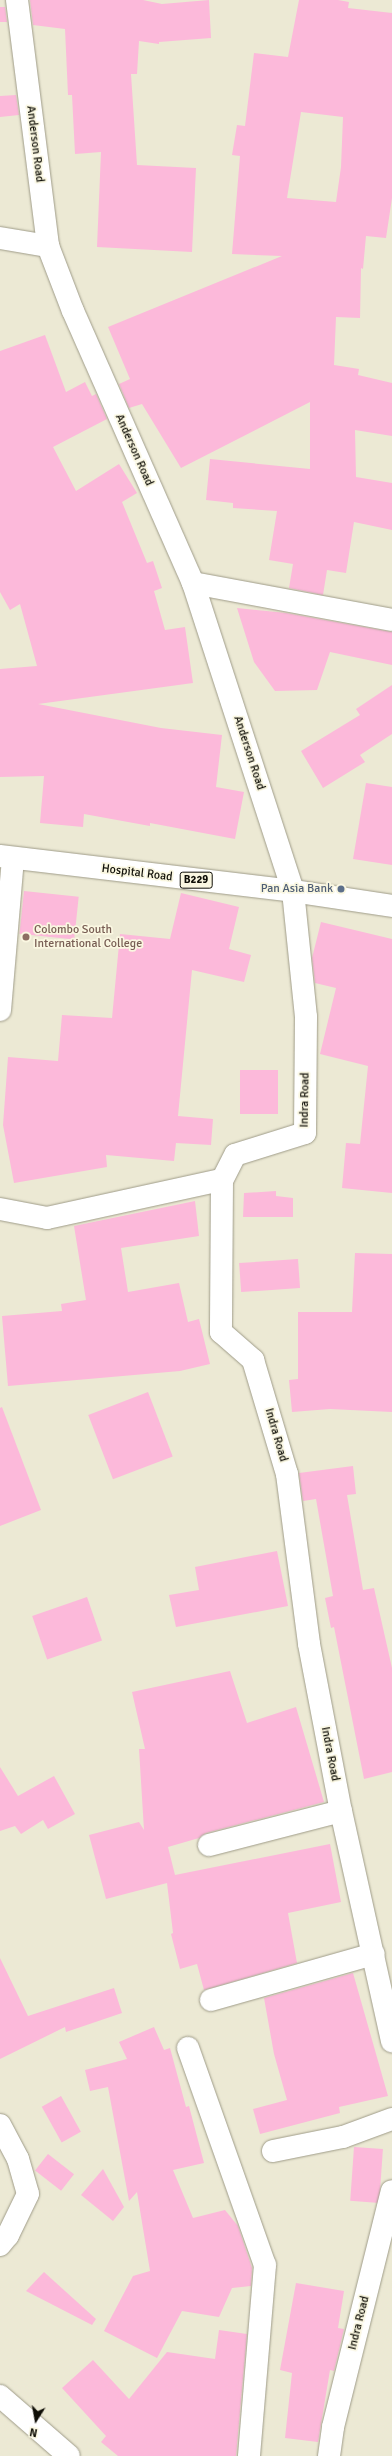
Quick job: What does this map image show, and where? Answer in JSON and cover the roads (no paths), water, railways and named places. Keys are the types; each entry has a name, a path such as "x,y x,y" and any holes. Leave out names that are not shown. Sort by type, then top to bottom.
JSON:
{"street":[{"name":"Anderson Road","path":"17,0 48,246 73,311 193,583 293,891"},
{"path":"0,238 48,246"},
{"path":"193,583 392,620"},
{"path":"0,1010 7,857"},
{"name":"Hospital Road","path":"7,857 293,891 392,906"},
{"name":"Indra Road","path":"293,891 306,1017 305,1133 235,1155 222,1180 221,1332 253,1360 287,1474 309,1644 341,1811 374,1954 392,2041"},
{"path":"0,1209 47,1218 222,1180"},
{"path":"210,1845 341,1811"},
{"path":"211,2000 374,1954"},
{"path":"188,2048 265,2265 249,2456"},
{"path":"273,2151 343,2137 392,2119"},
{"path":"0,2125 18,2160 28,2194 8,2235 0,2245"},
{"name":"Indra Road","path":"328,2456 333,2427 392,2191"},
{"path":"0,2396 69,2456"}],"place":[{"name":"Pan Asia Bank","path":"341,889"},
{"name":"Colombo South International College","path":"26,937"}]}
